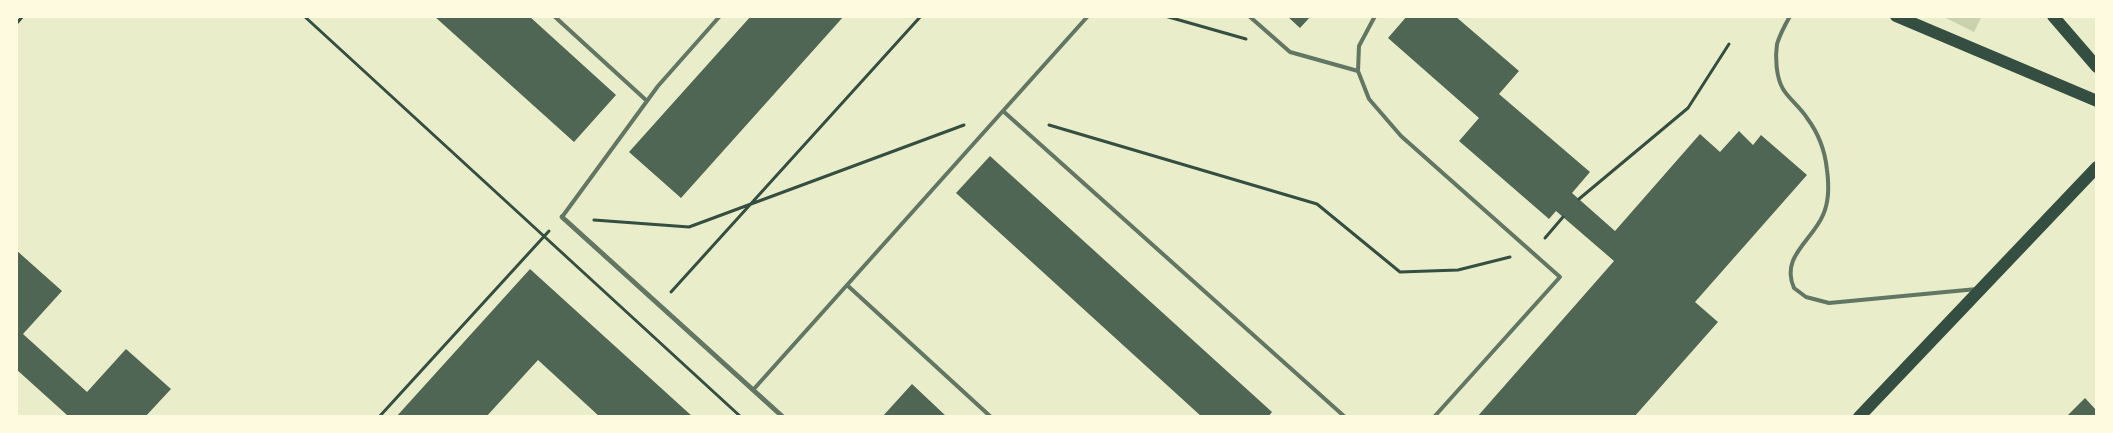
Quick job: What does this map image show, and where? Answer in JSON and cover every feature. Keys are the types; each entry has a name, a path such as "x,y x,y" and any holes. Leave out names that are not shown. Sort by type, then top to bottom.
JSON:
{"main road":[{"path":"1896,16 2097,101"},
{"path":"2053,16 2097,67"},
{"path":"1859,417 2097,167"}],"street":[{"path":"562,217 783,417"}],"lane":[{"path":"554,16 647,102"},
{"path":"562,217 658,86 720,16"},
{"path":"753,390 1088,16"},
{"path":"1249,16 1290,52 1358,71"},
{"path":"1375,16 1359,46 1358,71 1370,99 1401,136 1560,277 1434,417"},
{"path":"1790,16 1778,43 1776,56 1780,80 1783,89 1807,117 1818,134 1822,144 1828,188 1821,221 1799,248 1792,264 1791,282 1799,294 1829,303 1980,288"},
{"path":"1003,111 1345,417"},
{"path":"847,285 991,417"}],"path":[{"path":"16,24 23,16"},
{"path":"304,16 741,417"},
{"path":"659,305 921,16"},
{"path":"1165,16 1290,52"},
{"path":"1579,200 1688,108 1729,44"},
{"path":"1041,122 1317,204 1400,272 1458,270 1532,252 1563,217"},
{"path":"379,417 562,217 690,227 966,124"}],"green space":[{"path":"1942,16 1982,16 1974,32"}],"building":[{"path":"434,16 529,16 616,95 574,142"},
{"path":"751,16 844,16 681,198 629,152"},
{"path":"1287,16 1311,16 1300,28"},
{"path":"1407,16 1455,16 1519,71 1499,94 1590,172 1572,193 1615,231 1700,134 1720,152 1739,131 1753,145 1761,135 1807,175 1695,302 1718,322 1634,417 1477,417 1614,261 1556,211 1549,219 1459,141 1479,118 1388,38"},
{"path":"990,156 1272,412 1268,417 1202,417 956,193"},
{"path":"16,250 62,291 23,334 87,392 126,349 171,389 145,417 65,417 67,415 16,369"},
{"path":"530,269 693,417 600,417 538,360 486,417 396,417"},
{"path":"912,384 947,417 882,417"},
{"path":"2085,398 2097,411 2097,417 2066,417"}]}
